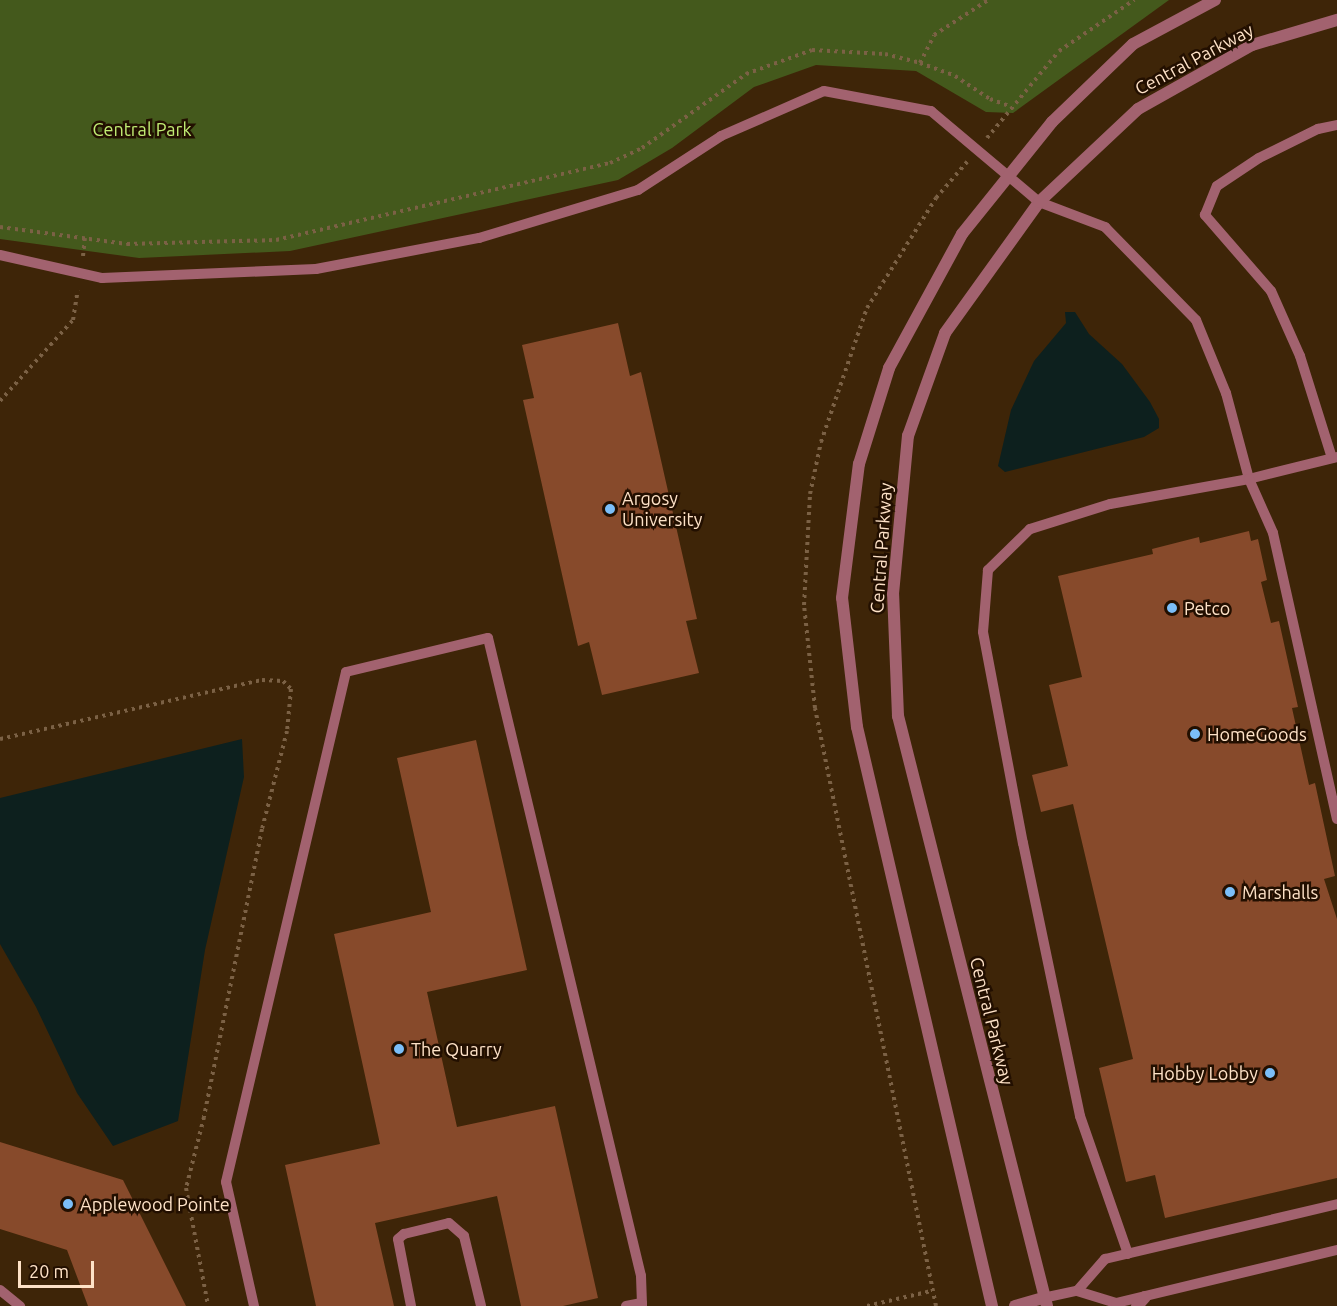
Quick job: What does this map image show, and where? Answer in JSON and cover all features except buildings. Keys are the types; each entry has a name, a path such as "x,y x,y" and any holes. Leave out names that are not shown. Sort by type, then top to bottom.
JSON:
{"street":[{"name":"Central Parkway","path":"992,1306 857,727 842,598 859,464 889,368 962,234 1052,122 1133,44 1215,0"},
{"name":"Central Parkway","path":"1045,1302 898,716 893,594 909,436 945,333 1039,202 1138,109 1252,45 1337,20"},
{"path":"1015,1306 1045,1302"}],"lane":[{"path":"0,255 102,278 316,269 479,238 638,189 721,136 824,91 931,111 1039,202 1105,227 1196,320 1226,393 1249,479 1274,533 1337,819"},
{"path":"1128,1254 1080,1116 1023,843 983,632 988,570 1030,529 1110,504 1249,479 1335,458 1300,356 1271,291 1205,215 1216,186 1259,158 1318,129 1337,125"},
{"path":"254,1306 226,1182 346,672 488,638 641,1275 642,1304 626,1306"},
{"path":"1045,1302 1077,1291 1105,1259 1337,1204"},
{"path":"411,1306 398,1239 404,1234 449,1223 464,1236 481,1306"},
{"path":"1077,1291 1116,1303 1141,1301 1337,1250"},
{"path":"0,1290 20,1306"}],"path":[{"path":"920,63 934,36 988,0"},
{"path":"0,227 128,244 276,240 610,163 642,148 746,74 812,50 885,54 920,63 955,75 990,99 1012,108"},
{"path":"0,401 73,320 85,238"},
{"path":"0,739 262,680 283,681 291,689 287,731 262,829 186,1188 208,1306"},
{"path":"867,1306 932,1291"}],"green space":[{"name":"Central Park","path":"0,0 1169,0 1013,113 986,112 916,71 816,65 754,87 672,148 618,180 290,251 139,258 0,239"}],"water":[{"path":"1065,312 1075,312 1089,334 1122,364 1150,402 1159,419 1159,428 1144,437 1005,472 998,466 1011,410 1034,361 1066,323"},
{"path":"242,739 244,777 205,950 178,1121 113,1146 77,1093 36,1007 0,944 0,798"}],"place":[{"name":"Argosy University","path":"610,509"},
{"name":"Petco","path":"1172,608"},
{"name":"HomeGoods","path":"1195,734"},
{"name":"Marshalls","path":"1230,892"},
{"name":"The Quarry","path":"399,1049"},
{"name":"Hobby Lobby","path":"1270,1073"},
{"name":"Applewood Pointe","path":"68,1204"}]}
